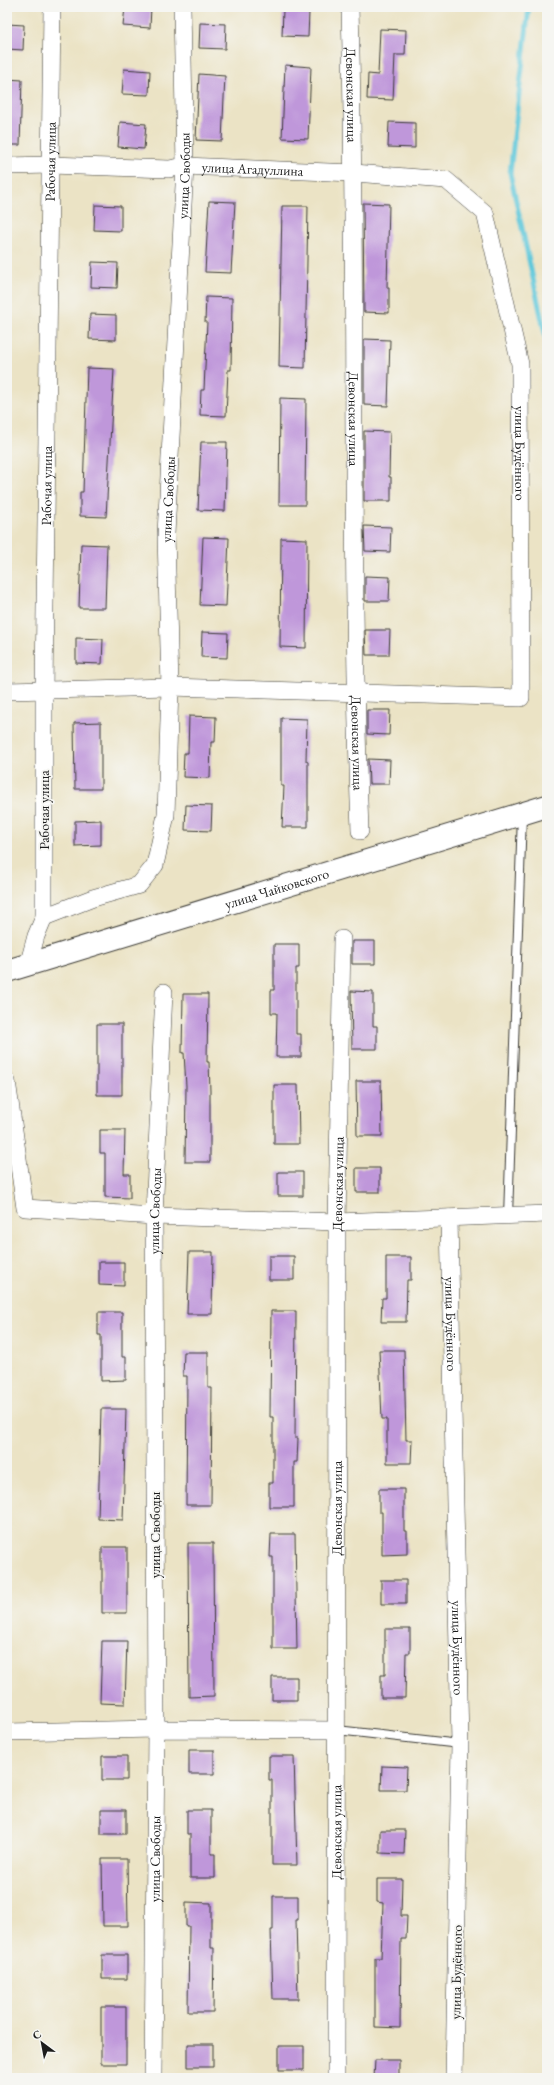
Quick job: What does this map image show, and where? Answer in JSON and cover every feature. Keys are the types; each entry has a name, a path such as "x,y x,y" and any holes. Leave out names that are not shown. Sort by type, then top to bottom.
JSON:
{"main road":[{"name":"улица Чайковского","path":"7,971 29,962 547,806"}],"street":[{"name":"Рабочая улица","path":"29,962 36,936 44,917 44,691 52,7"},
{"name":"улица Свободы","path":"44,917 94,898 139,885 155,865 166,815 170,687 166,534 185,166 182,7"},
{"name":"Девонская улица","path":"350,7 354,172 355,692 360,830"},
{"name":"улица Агадуллина","path":"7,166 50,165 169,169 185,166 354,172 446,180 485,213"},
{"name":"улица Будённого","path":"355,692 521,698 520,364 485,213"},
{"path":"7,691 170,687 355,692"},
{"name":"Девонская улица","path":"336,2078 337,1222 342,939"},
{"name":"улица Свободы","path":"153,2078 156,1729 154,1216 164,992"},
{"path":"7,1081 25,1208 154,1216 337,1222 547,1214"},
{"name":"улица Будённого","path":"449,1218 460,1744 454,2078"},
{"path":"7,1732 156,1729 336,1730"}],"lane":[{"path":"508,1216 522,814"},
{"path":"336,1730 460,1744"}],"building":[{"path":"125,7 151,7 150,28 123,26"},
{"path":"283,10 309,12 308,37 282,36"},
{"path":"200,23 226,24 225,49 199,48"},
{"path":"7,24 24,25 23,50 7,49"},
{"path":"380,29 406,30 405,55 395,55 393,100 367,99 368,74 378,75"},
{"path":"285,65 311,67 308,139 282,138"},
{"path":"124,69 150,71 149,95 122,94"},
{"path":"199,74 225,76 222,141 196,140"},
{"path":"7,79 22,80 20,145 7,145"},
{"path":"120,122 146,124 144,149 118,147"},
{"path":"389,122 415,123 415,148 388,147"},
{"path":"209,201 235,202 231,273 205,272"},
{"path":"363,203 389,204 387,288 389,288 389,313 364,312"},
{"path":"95,205 121,206 121,231 94,230"},
{"path":"282,206 308,206 305,368 279,367"},
{"path":"92,262 118,263 117,288 91,287"},
{"path":"206,297 232,298 231,370 228,370 226,416 200,415 201,390 204,390 207,322 205,322"},
{"path":"90,314 116,315 116,340 89,339"},
{"path":"364,339 390,340 388,406 364,405"},
{"path":"87,368 114,369 106,517 80,516 80,492 83,492"},
{"path":"280,398 306,399 305,505 279,505"},
{"path":"364,431 390,432 389,477 391,477 391,501 364,501"},
{"path":"201,442 227,442 225,511 198,510"},
{"path":"364,526 391,527 390,552 365,551"},
{"path":"203,537 229,538 226,606 200,605"},
{"path":"281,538 307,539 306,648 280,647"},
{"path":"81,544 107,545 105,608 79,608"},
{"path":"365,576 390,577 389,601 365,601"},
{"path":"365,630 390,630 389,655 366,655"},
{"path":"202,632 228,633 227,658 201,657"},
{"path":"76,638 103,639 102,664 76,663"},
{"path":"367,710 390,710 389,735 367,734"},
{"path":"189,716 216,717 215,742 211,742 210,778 183,777 184,753 188,753"},
{"path":"281,718 307,719 306,761 308,762 308,827 282,827 284,786 281,786"},
{"path":"101,722 101,789 75,789 74,723"},
{"path":"368,759 390,760 389,784 369,784"},
{"path":"186,805 212,806 211,831 185,830"},
{"path":"101,820 101,845 75,846 75,821"},
{"path":"352,941 375,941 375,964 352,964"},
{"path":"274,944 299,944 299,968 296,968 296,1034 301,1034 301,1057 276,1057 277,1013 271,1013 271,990 274,990"},
{"path":"351,991 373,992 373,1026 377,1026 377,1049 352,1049"},
{"path":"183,994 208,994 207,1062 209,1062 210,1091 210,1162 185,1162 186,1086 184,1053 182,1053"},
{"path":"97,1024 122,1024 122,1095 97,1095"},
{"path":"356,1081 381,1081 382,1136 357,1136"},
{"path":"274,1085 298,1085 299,1144 274,1144"},
{"path":"100,1130 125,1130 124,1174 130,1174 130,1198 105,1197 105,1153 100,1153"},
{"path":"356,1168 380,1168 380,1192 356,1192"},
{"path":"278,1172 303,1172 303,1196 278,1196"},
{"path":"189,1252 213,1252 212,1314 187,1314"},
{"path":"269,1256 294,1256 294,1280 269,1280"},
{"path":"386,1257 411,1257 411,1280 407,1280 406,1322 381,1322 382,1298 386,1298"},
{"path":"99,1262 124,1262 124,1286 99,1285"},
{"path":"271,1311 296,1311 295,1438 298,1438 297,1462 294,1462 294,1507 269,1507 269,1483 273,1483 273,1417 270,1417"},
{"path":"98,1312 122,1312 122,1357 126,1357 126,1380 101,1381 101,1335 98,1335"},
{"path":"379,1350 404,1350 406,1440 412,1440 411,1463 387,1463 387,1419 382,1419"},
{"path":"184,1352 208,1352 208,1388 212,1388 211,1505 186,1505 187,1376 183,1376"},
{"path":"101,1409 126,1409 123,1520 98,1519"},
{"path":"379,1489 404,1489 404,1531 407,1531 407,1554 382,1555 382,1512 379,1512"},
{"path":"271,1534 295,1534 297,1649 273,1649 273,1557 270,1557"},
{"path":"188,1543 213,1543 214,1696 189,1697"},
{"path":"102,1547 127,1547 127,1613 102,1613"},
{"path":"381,1580 406,1580 406,1604 381,1604"},
{"path":"385,1629 410,1629 410,1653 406,1653 405,1698 381,1698 381,1675 385,1675"},
{"path":"102,1641 127,1641 125,1704 100,1703"},
{"path":"272,1677 297,1677 297,1700 272,1700"},
{"path":"189,1750 214,1750 214,1774 189,1774"},
{"path":"102,1756 127,1756 127,1780 102,1780"},
{"path":"269,1756 294,1756 297,1865 272,1865 272,1780 269,1780"},
{"path":"382,1766 407,1767 406,1790 381,1790"},
{"path":"101,1810 126,1810 126,1834 101,1834"},
{"path":"187,1810 211,1810 211,1854 215,1854 215,1878 190,1878 190,1834 187,1834"},
{"path":"380,1830 405,1830 404,1854 380,1853"},
{"path":"102,1859 127,1859 128,1926 103,1926"},
{"path":"377,1879 402,1879 401,1916 407,1916 406,1939 401,1939 400,2028 375,2027 375,1958 381,1958 383,1903 377,1902"},
{"path":"273,1896 298,1896 298,1920 296,1920 298,1999 273,1999 271,1930 273,1930"},
{"path":"186,1902 211,1903 211,1948 214,1948 213,2012 188,2012 189,1926 186,1926"},
{"path":"102,1955 127,1955 127,1979 102,1979"},
{"path":"101,2007 126,2007 126,2064 101,2064"},
{"path":"188,2044 213,2044 213,2067 188,2067"},
{"path":"279,2046 304,2046 304,2070 279,2070"},
{"path":"375,2060 399,2060 399,2078 374,2078"}],"waterway":[{"path":"529,7 510,173 547,343"}]}
